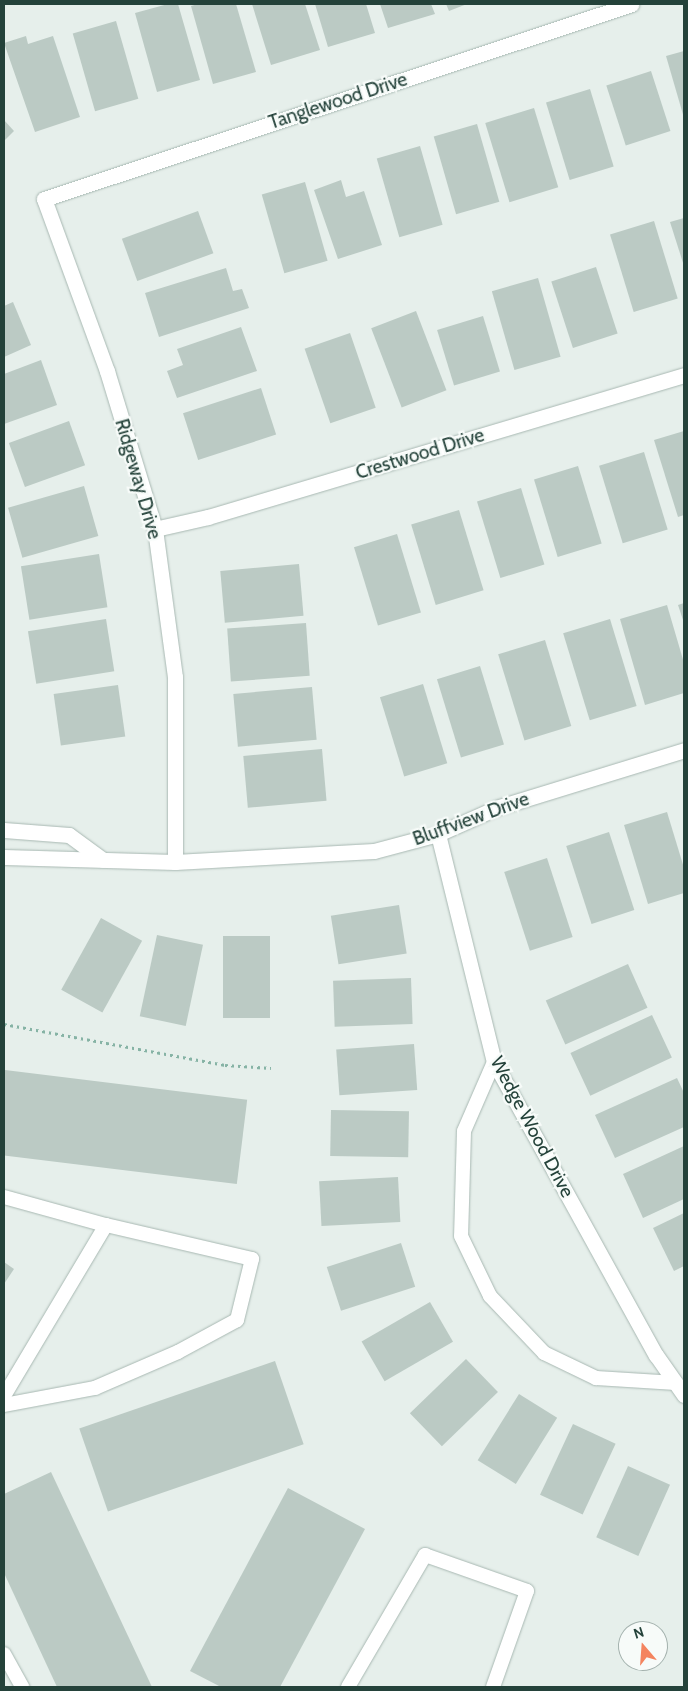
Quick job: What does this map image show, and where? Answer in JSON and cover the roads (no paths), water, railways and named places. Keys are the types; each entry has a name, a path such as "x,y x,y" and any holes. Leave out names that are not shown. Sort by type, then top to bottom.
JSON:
{"street":[{"name":"Tanglewood Drive","path":"44,199 632,4"},
{"name":"Ridgeway Drive","path":"44,199 107,371 155,529 175,677 175,862"},
{"name":"Crestwood Drive","path":"155,529 208,516 684,375"},
{"name":"Bluffview Drive","path":"4,857 175,862 374,851 438,834 496,808 684,750"},
{"path":"4,830 70,835 103,860"},
{"name":"Wedge Wood Drive","path":"438,834 494,1062 656,1354 680,1389"}],"lane":[{"path":"494,1062 464,1131 461,1236 490,1296 544,1353 596,1378 680,1389"},
{"path":"4,1197 106,1225 252,1259 237,1320 178,1352 95,1388 4,1406"},
{"path":"4,1396 106,1225"},
{"path":"348,1687 425,1555 527,1591 493,1687"},
{"path":"4,1654 22,1687"}]}
